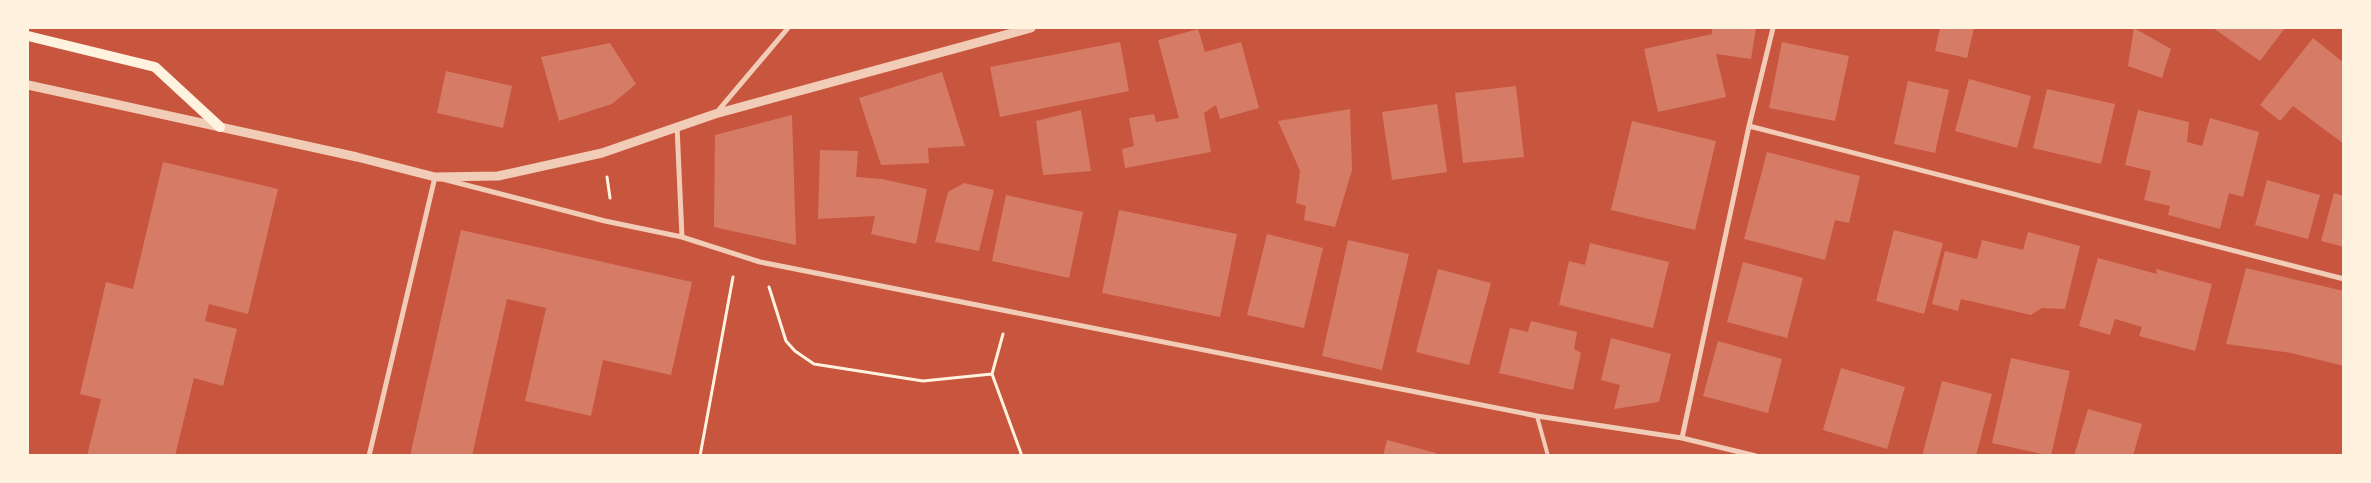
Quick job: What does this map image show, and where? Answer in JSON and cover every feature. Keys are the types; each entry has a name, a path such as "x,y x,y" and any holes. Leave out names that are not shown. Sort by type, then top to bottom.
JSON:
{"main road":[{"path":"28,36 155,67 220,127"}],"street":[{"path":"715,114 788,28"},
{"path":"435,177 498,176 602,153 715,114 1031,28"},
{"path":"1682,438 1772,28"},
{"path":"28,85 357,157 604,221 682,237 736,256 760,262 1537,416 1682,438 1756,456"},
{"path":"677,126 682,237"},
{"path":"1749,126 2344,279"},
{"path":"369,456 435,177"}],"lane":[{"path":"1537,416 1548,456"}],"path":[{"path":"607,177 610,201"},
{"path":"700,456 736,256"},
{"path":"760,262 786,341 795,351 814,364 923,381 992,374"},
{"path":"1010,312 992,374 1022,456"}],"building":[{"path":"1712,28 1756,28 1751,59 1716,54 1726,97 1658,112 1644,49 1712,34"},
{"path":"1940,28 1974,28 1967,58 1935,51"},
{"path":"2134,28 2171,49 2162,78 2128,66"},
{"path":"2213,28 2285,28 2260,61"},
{"path":"1198,29 1205,52 1241,42 1259,108 1220,119 1216,105 1204,113 1211,152 1125,168 1122,149 1134,146 1129,118 1154,114 1156,122 1179,118 1158,40"},
{"path":"2313,38 2344,63 2344,144 2293,106 2280,121 2260,105"},
{"path":"1120,42 1129,91 1000,117 990,67"},
{"path":"1782,42 1849,56 1835,121 1769,108"},
{"path":"610,43 636,84 612,104 559,121 541,57"},
{"path":"446,71 512,86 503,128 437,113"},
{"path":"942,72 965,146 928,148 929,163 881,165 859,98"},
{"path":"1969,79 2031,96 2017,148 1955,131"},
{"path":"1908,81 1949,90 1935,153 1894,144"},
{"path":"1516,86 1524,157 1463,163 1455,93"},
{"path":"2047,89 2115,104 2101,164 2033,148"},
{"path":"1437,104 1447,172 1392,180 1382,112"},
{"path":"1350,109 1352,170 1335,227 1304,220 1306,206 1296,203 1300,171 1278,121"},
{"path":"1081,110 1091,171 1043,175 1036,121"},
{"path":"2138,110 2189,122 2187,142 2202,146 2210,118 2259,132 2243,197 2229,193 2220,229 2168,215 2170,206 2144,200 2151,171 2125,165"},
{"path":"792,115 796,245 714,227 715,135"},
{"path":"1632,121 1716,141 1695,230 1611,210"},
{"path":"820,150 858,151 856,177 882,179 927,189 916,244 871,234 875,216 818,219"},
{"path":"1767,152 1860,176 1849,223 1835,220 1825,260 1744,239"},
{"path":"163,162 278,189 248,314 209,304 205,321 237,329 223,386 194,378 175,456 87,456 101,399 80,394 106,282 133,289"},
{"path":"2267,180 2320,195 2308,239 2255,225"},
{"path":"964,183 994,190 979,251 935,242 948,192"},
{"path":"2334,193 2344,196 2344,247 2321,241"},
{"path":"1006,195 1083,212 1069,278 992,261"},
{"path":"1119,210 1237,234 1220,317 1102,293"},
{"path":"461,230 692,282 671,375 603,360 591,416 525,401 546,308 507,299 472,456 410,456"},
{"path":"1894,230 1943,243 1924,314 1876,301"},
{"path":"2028,232 2080,246 2065,309 2042,308 2031,315 1961,299 1958,311 1932,304 1945,251 1977,259 1982,240 2023,250"},
{"path":"1267,234 1323,248 1304,328 1247,315"},
{"path":"1348,240 1409,254 1382,370 1322,356"},
{"path":"1590,243 1669,262 1653,328 1559,305 1569,261 1585,265"},
{"path":"2098,258 2157,274 2156,269 2212,284 2195,351 2139,336 2142,327 2115,319 2110,335 2079,326"},
{"path":"1743,262 1803,278 1787,338 1727,322"},
{"path":"2246,268 2344,291 2344,366 2291,353 2226,344"},
{"path":"1438,269 1491,283 1469,365 1416,352"},
{"path":"1531,321 1577,332 1574,349 1581,353 1573,390 1499,373 1510,328 1528,332"},
{"path":"1611,338 1671,354 1659,402 1614,409 1620,385 1601,380"},
{"path":"1718,341 1782,359 1768,413 1703,396"},
{"path":"2011,358 2070,371 2051,456 1992,443"},
{"path":"1841,368 1905,387 1887,449 1823,430"},
{"path":"1942,381 1992,394 1976,456 1922,456"},
{"path":"2088,409 2142,424 2133,456 2074,456"},
{"path":"1387,440 1436,453 1435,456 1383,456"}]}
